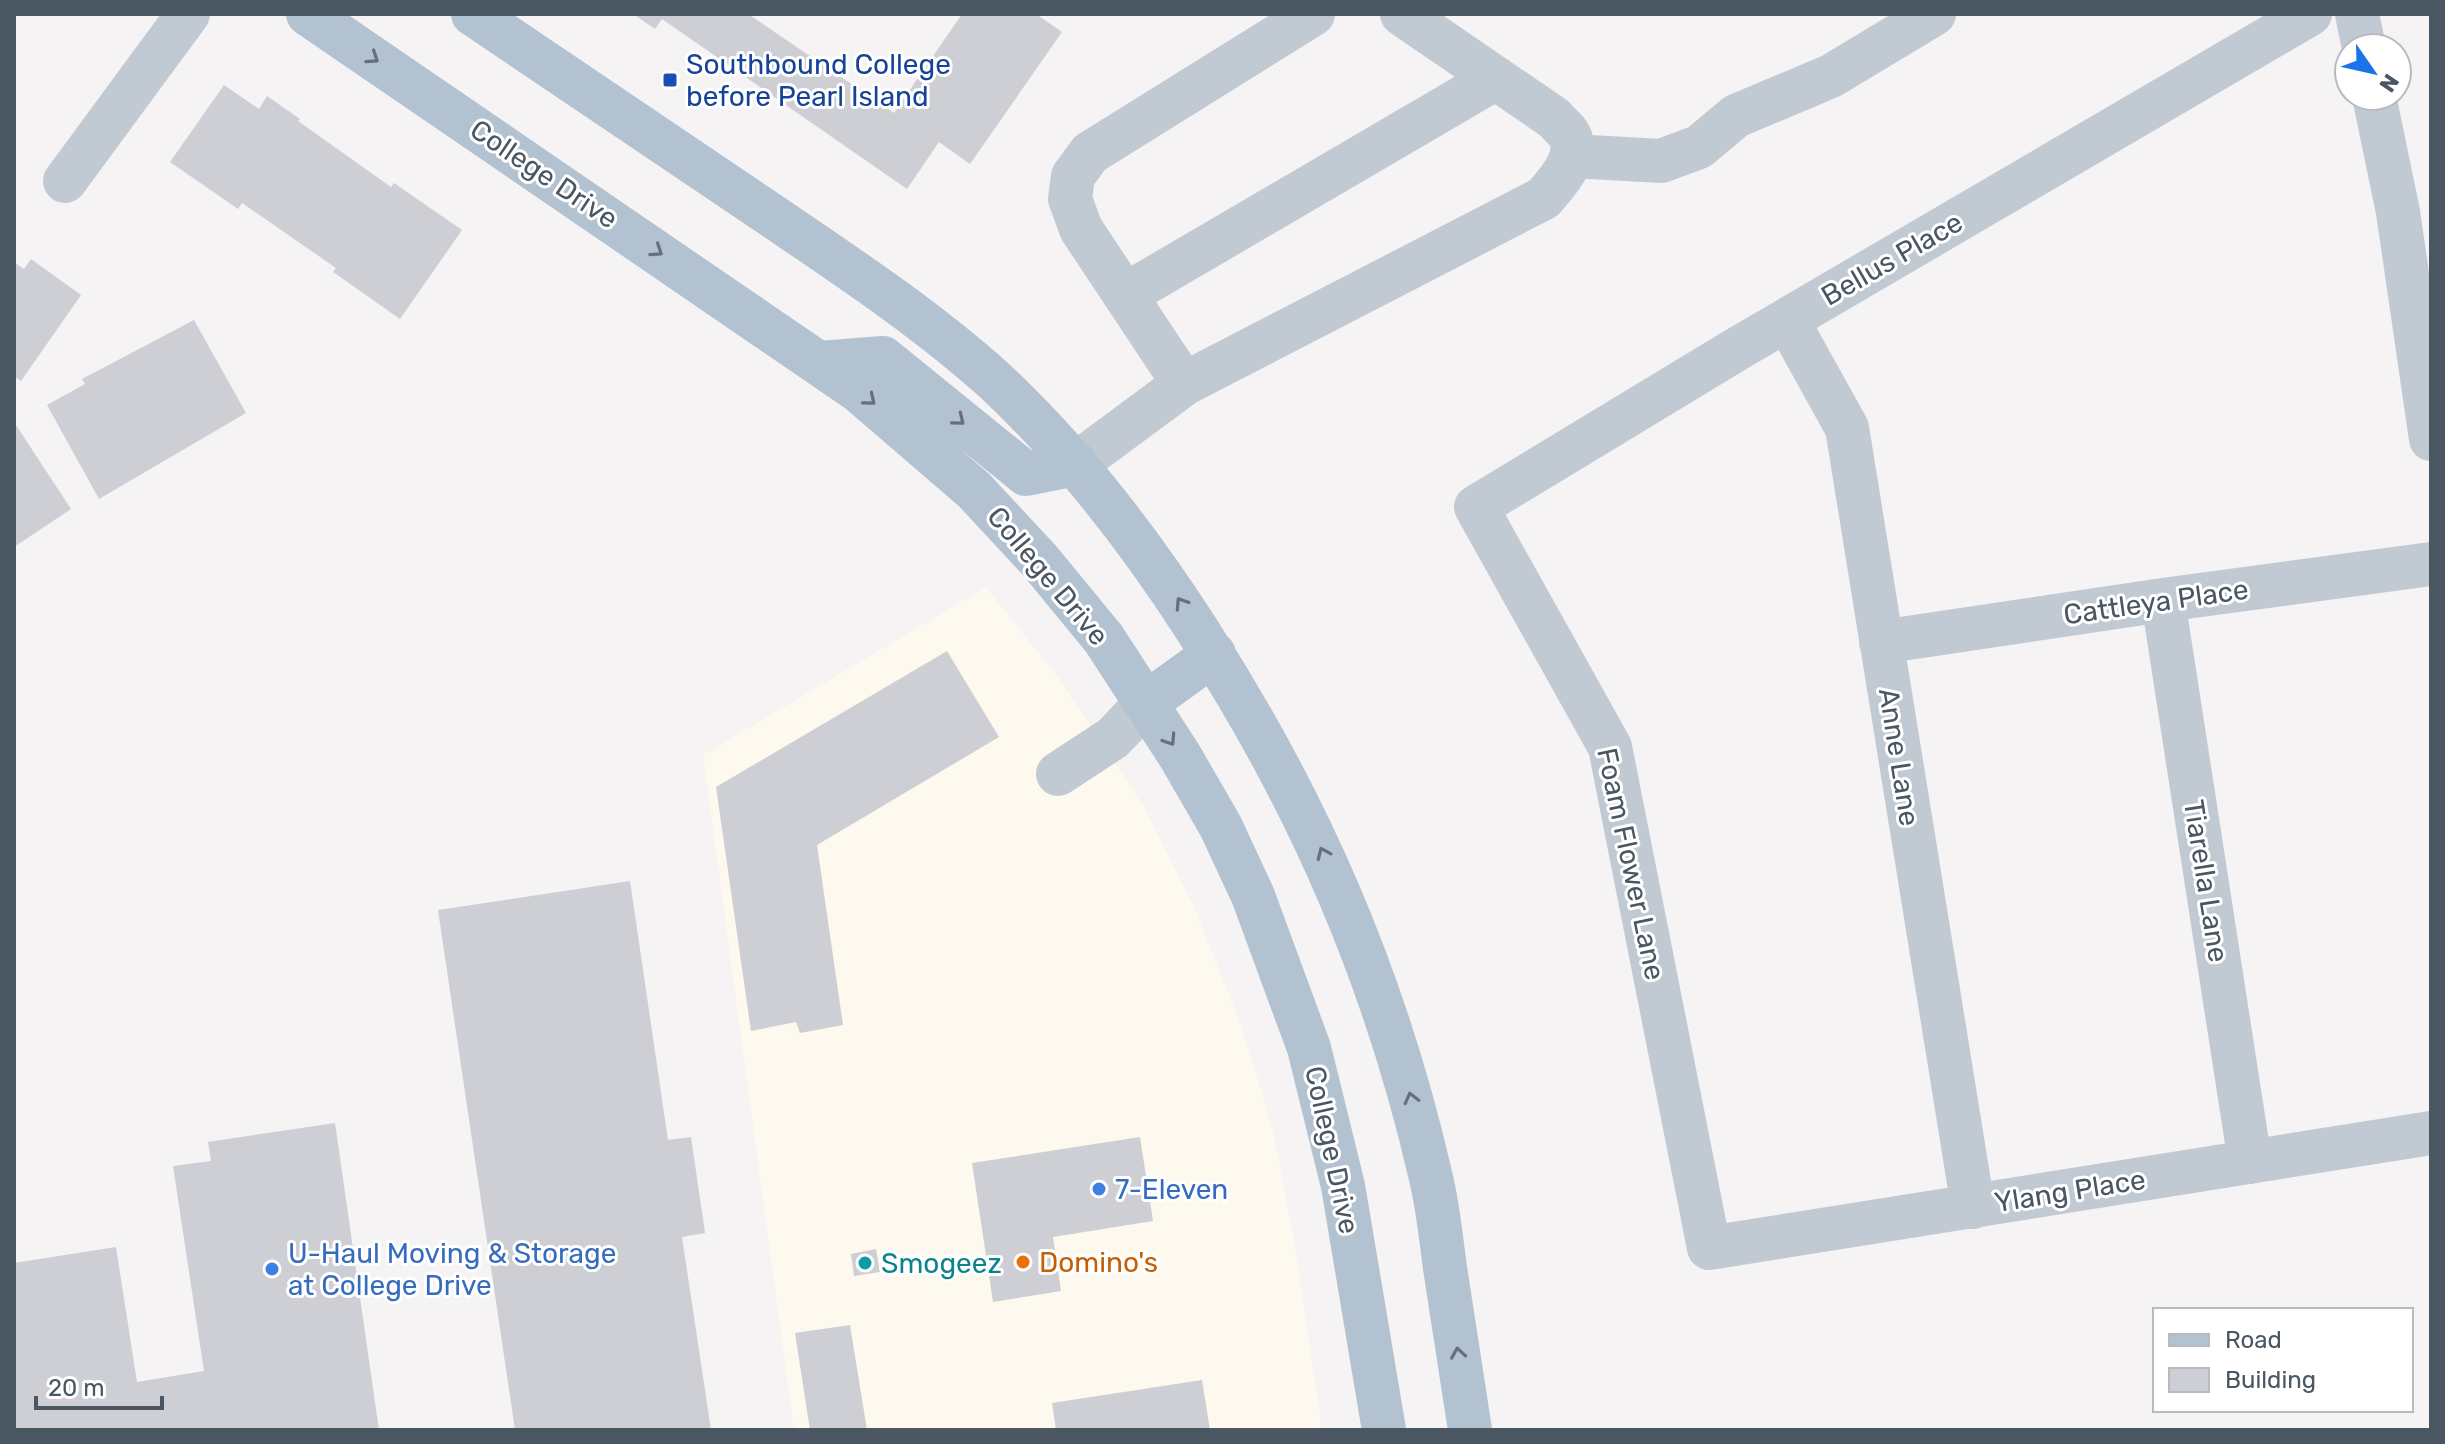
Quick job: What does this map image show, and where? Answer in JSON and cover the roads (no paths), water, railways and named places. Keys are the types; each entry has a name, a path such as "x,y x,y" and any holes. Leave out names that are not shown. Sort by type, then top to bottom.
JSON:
{"main road":[{"name":"College Drive","path":"308,14 869,400 974,490 1040,561 1095,628 1146,703 1221,827 1253,896 1309,1048 1343,1186 1384,1430"},
{"path":"473,14 919,318 992,379 1052,436 1108,502 1172,590 1214,654 1288,782 1320,847 1385,1011 1407,1081 1432,1183 1470,1430"},
{"path":"819,363 883,358 1026,474 1076,464"},
{"path":"1146,703 1214,654"}],"street":[{"path":"65,181 188,14"},
{"path":"1184,384 1081,229 1070,199 1073,176 1090,153 1313,14"},
{"path":"1076,464 1184,384 1544,198 1563,174 1572,156 1571,138 1554,118 1402,14"},
{"path":"1572,156 1661,161 1699,147 1736,116 1831,76 1934,14"},
{"name":"Bellus Place","path":"1476,507 1787,320 2310,14"},
{"path":"1125,295 1496,78"},
{"path":"2377,112 2425,360 2431,439"},
{"name":"Anne Lane","path":"1787,320 1847,428 1973,1207"},
{"name":"Foam Flower Lane","path":"1476,507 1610,747 1709,1248"},
{"name":"Cattleya Place","path":"1881,642 2431,564"},
{"name":"Tiarella Lane","path":"2163,600 2250,1162"},
{"path":"1058,774 1113,738 1146,703"},
{"name":"Ylang Place","path":"1709,1248 2431,1133"}],"place":[{"name":"Southbound College before Pearl Island","path":"670,80"},
{"name":"7-Eleven","path":"1099,1189"},
{"name":"Domino's","path":"1023,1262"},
{"name":"Smogeez","path":"865,1263"},
{"name":"U-Haul Moving & Storage at College Drive","path":"272,1269"}]}
